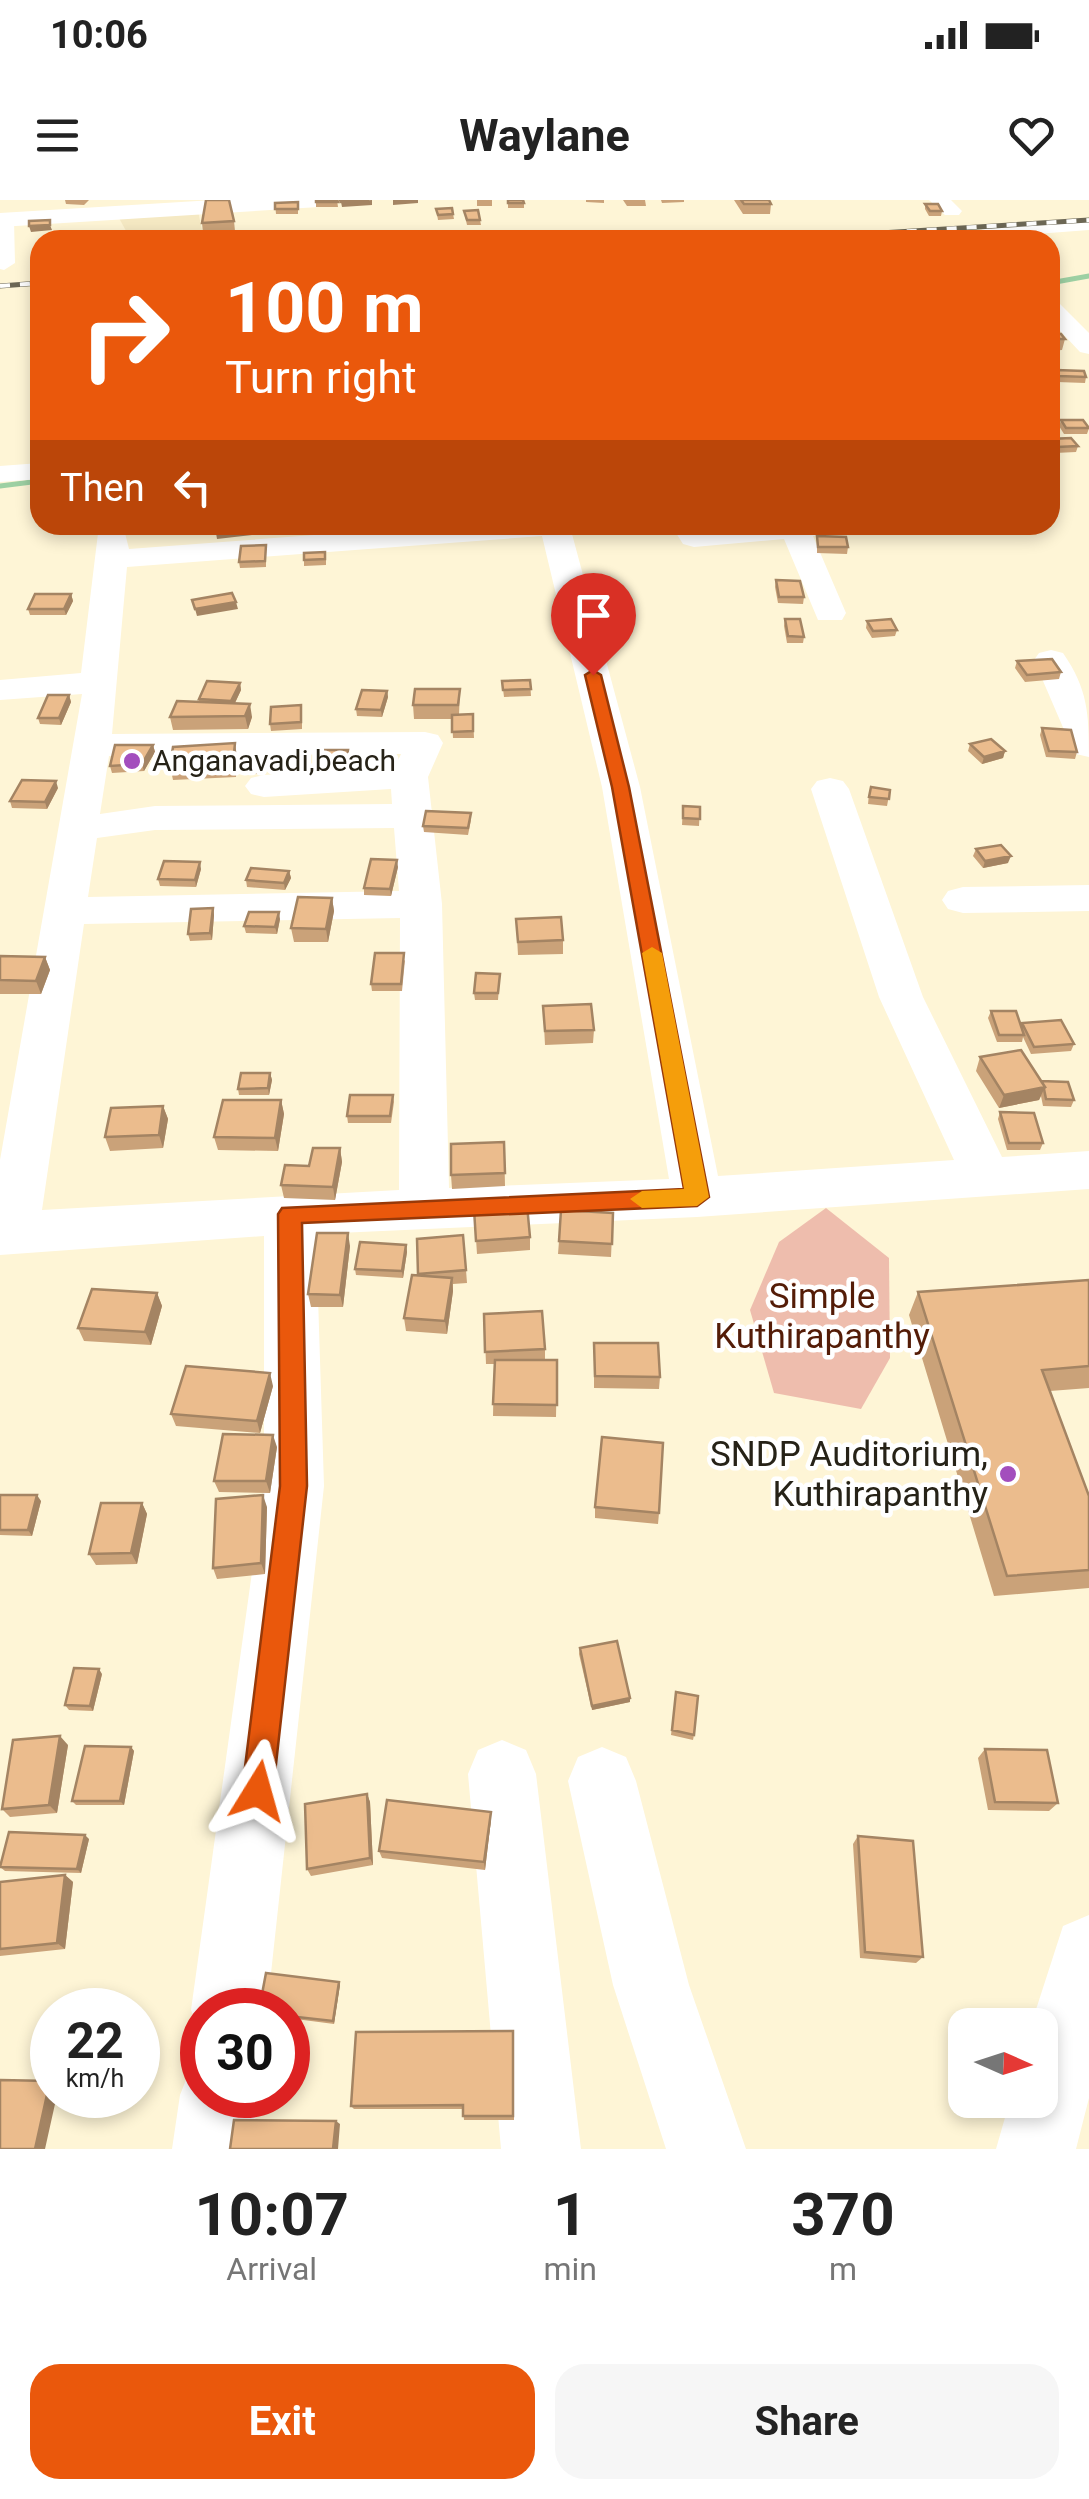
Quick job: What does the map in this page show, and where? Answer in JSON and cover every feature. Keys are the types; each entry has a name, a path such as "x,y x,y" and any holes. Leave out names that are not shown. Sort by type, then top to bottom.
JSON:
{"main road":[{"path":"2,220 138,206 319,200"}],"street":[{"path":"2,220 4,263"},
{"path":"1004,230 1089,224"},
{"path":"1060,322 1082,355"},
{"path":"0,474 30,472"},
{"path":"96,684 115,542 113,535"},
{"path":"113,559 434,535"},
{"path":"557,535 620,787 697,1197"},
{"path":"692,535 728,535"},
{"path":"798,535 830,613"},
{"path":"1052,660 1089,746"},
{"path":"0,690 96,684 101,688 7,1234 290,1214 697,1197 1089,1170"},
{"path":"92,745 425,742 411,796 421,904 424,1209"},
{"path":"830,788 901,997 986,1175"},
{"path":"81,813 155,818 411,796"},
{"path":"963,900 1089,898"},
{"path":"65,911 421,904"},
{"path":"232,1988 294,1486 290,1214"},
{"path":"502,1774 541,2149"},
{"path":"602,1781 651,1984 706,2149"},
{"path":"1036,2149 1089,1952"},
{"path":"212,2149 216,2118"}],"shaded area":[{"path":"198,211 202,230 126,230 119,218"}],"green space":[{"name":"Simple Kuthirapanthy","path":"826,1208 889,1258 890,1358 861,1409 774,1393 750,1310 779,1242"}],"building":[{"path":"206,200 229,200 234,221 202,223"},
{"path":"741,200 769,200 771,204 744,204"},
{"path":"298,202 298,209 275,209 275,203"},
{"path":"925,204 938,204 942,211 930,211"},
{"path":"452,208 453,214 438,215 436,209"},
{"path":"478,210 480,220 467,220 464,211"},
{"path":"50,220 50,225 29,226 29,221"},
{"path":"1060,370 1084,371 1086,377 1060,376"},
{"path":"1061,420 1083,420 1089,428 1066,428"},
{"path":"1071,438 1078,446 1060,447 1060,439"},
{"path":"817,536 846,537 848,547 818,547"},
{"path":"266,545 265,561 239,562 241,546"},
{"path":"325,552 325,559 304,560 304,553"},
{"path":"776,580 800,581 804,597 779,597"},
{"path":"232,593 236,602 195,609 192,600"},
{"path":"35,594 71,594 64,609 28,609"},
{"path":"785,619 800,619 804,637 788,636"},
{"path":"891,619 897,630 873,631 867,621"},
{"path":"1052,659 1061,672 1027,675 1017,661"},
{"path":"530,680 531,689 503,690 502,681"},
{"path":"207,681 240,683 231,701 199,699"},
{"path":"415,689 460,689 458,705 413,705"},
{"path":"362,690 387,691 381,710 356,709"},
{"path":"48,695 69,695 59,718 38,718"},
{"path":"177,701 250,704 245,716 170,717"},
{"path":"301,705 301,722 270,724 271,707"},
{"path":"473,714 473,731 452,732 452,715"},
{"path":"1042,728 1071,730 1077,752 1049,751"},
{"path":"991,739 1005,751 984,757 970,744"},
{"path":"235,743 233,763 170,766 173,747"},
{"path":"115,745 153,745 142,764 110,766"},
{"path":"323,750 348,750 346,761 321,761"},
{"path":"240,754 264,755 259,767 235,766"},
{"path":"22,780 56,781 45,802 10,801"},
{"path":"871,787 890,790 889,799 869,797"},
{"path":"683,806 700,807 700,819 683,818"},
{"path":"426,811 471,813 468,828 423,826"},
{"path":"1001,845 1011,856 985,861 976,849"},
{"path":"371,859 397,860 390,889 364,888"},
{"path":"164,861 200,862 195,880 158,879"},
{"path":"251,868 289,871 284,883 246,880"},
{"path":"298,897 332,898 326,929 291,928"},
{"path":"213,908 210,933 188,934 191,909"},
{"path":"249,912 279,912 275,927 244,926"},
{"path":"561,917 563,940 518,942 516,919"},
{"path":"375,953 404,953 401,984 371,984"},
{"path":"0,956 45,957 36,981 0,980"},
{"path":"476,973 500,974 498,993 474,993"},
{"path":"591,1004 594,1030 545,1031 543,1006"},
{"path":"991,1011 1016,1011 1024,1035 999,1035"},
{"path":"1061,1020 1074,1044 1034,1047 1022,1023"},
{"path":"1021,1050 1045,1087 1004,1095 980,1057"},
{"path":"241,1073 270,1073 268,1088 238,1089"},
{"path":"1041,1081 1068,1082 1074,1100 1046,1099"},
{"path":"350,1095 393,1095 390,1116 347,1116"},
{"path":"223,1100 281,1100 275,1138 214,1137"},
{"path":"163,1106 159,1135 105,1137 111,1108"},
{"path":"1000,1112 1034,1113 1043,1143 1009,1143"},
{"path":"504,1142 505,1173 451,1175 451,1144"},
{"path":"313,1148 340,1148 333,1187 281,1185 285,1165 309,1166"},
{"path":"527,1205 530,1237 476,1241 474,1209"},
{"path":"561,1210 613,1213 612,1244 559,1241"},
{"path":"317,1233 348,1233 340,1295 308,1294"},
{"path":"463,1235 466,1270 418,1274 417,1239"},
{"path":"360,1242 406,1245 402,1271 355,1269"},
{"path":"412,1275 452,1278 445,1321 404,1318"},
{"name":"SNDP Auditorium, Kuthirapanthy","path":"1089,1280 1089,1366 1042,1370 1089,1496 1089,1570 1007,1576 918,1292"},
{"path":"92,1289 157,1293 145,1332 78,1328"},
{"path":"542,1311 545,1349 485,1352 484,1314"},
{"path":"594,1343 658,1343 660,1377 595,1376"},
{"path":"495,1360 557,1360 557,1405 493,1404"},
{"path":"186,1366 270,1373 257,1421 171,1414"},
{"path":"223,1434 273,1435 266,1481 214,1481"},
{"path":"602,1437 663,1443 659,1513 595,1507"},
{"path":"0,1495 37,1495 28,1530 0,1530"},
{"path":"263,1495 261,1563 213,1568 216,1499"},
{"path":"101,1503 142,1503 131,1553 89,1554"},
{"path":"617,1641 630,1698 592,1706 580,1648"},
{"path":"74,1668 99,1669 90,1706 65,1705"},
{"path":"676,1692 698,1696 694,1735 672,1730"},
{"path":"60,1736 49,1805 2,1809 13,1740"},
{"path":"85,1746 131,1747 120,1801 72,1801"},
{"path":"985,1749 1047,1750 1058,1803 995,1802"},
{"path":"367,1794 370,1858 307,1869 305,1804"},
{"path":"387,1800 491,1812 484,1862 379,1851"},
{"path":"9,1832 85,1835 77,1869 0,1867"},
{"path":"858,1836 913,1841 923,1957 865,1952"},
{"path":"65,1875 57,1943 0,1949 0,1882"},
{"path":"266,1973 339,1982 333,2021 310,2018 310,1988 263,1988"},
{"path":"513,2031 513,2116 463,2116 463,2105 351,2106 356,2032"},
{"path":"0,2080 30,2081 30,2118 42,2118 35,2149 0,2149"},
{"path":"234,2120 336,2121 333,2149 230,2149"}],"waterway":[{"path":"1060,281 1089,276"},
{"path":"0,486 30,482"}],"railway":[{"path":"928,230 1089,220"},
{"path":"0,286 30,284"}],"slow traffic":[{"path":"642,1199 697,1197 652,953"}],"place":[{"name":"Anganavadi,beach","path":"132,761"},
{"name":"SNDP Auditorium, Kuthirapanthy","path":"1008,1474"}],"route":[{"path":"258,1791 294,1486 290,1214 697,1197 620,787 593,675"}]}
